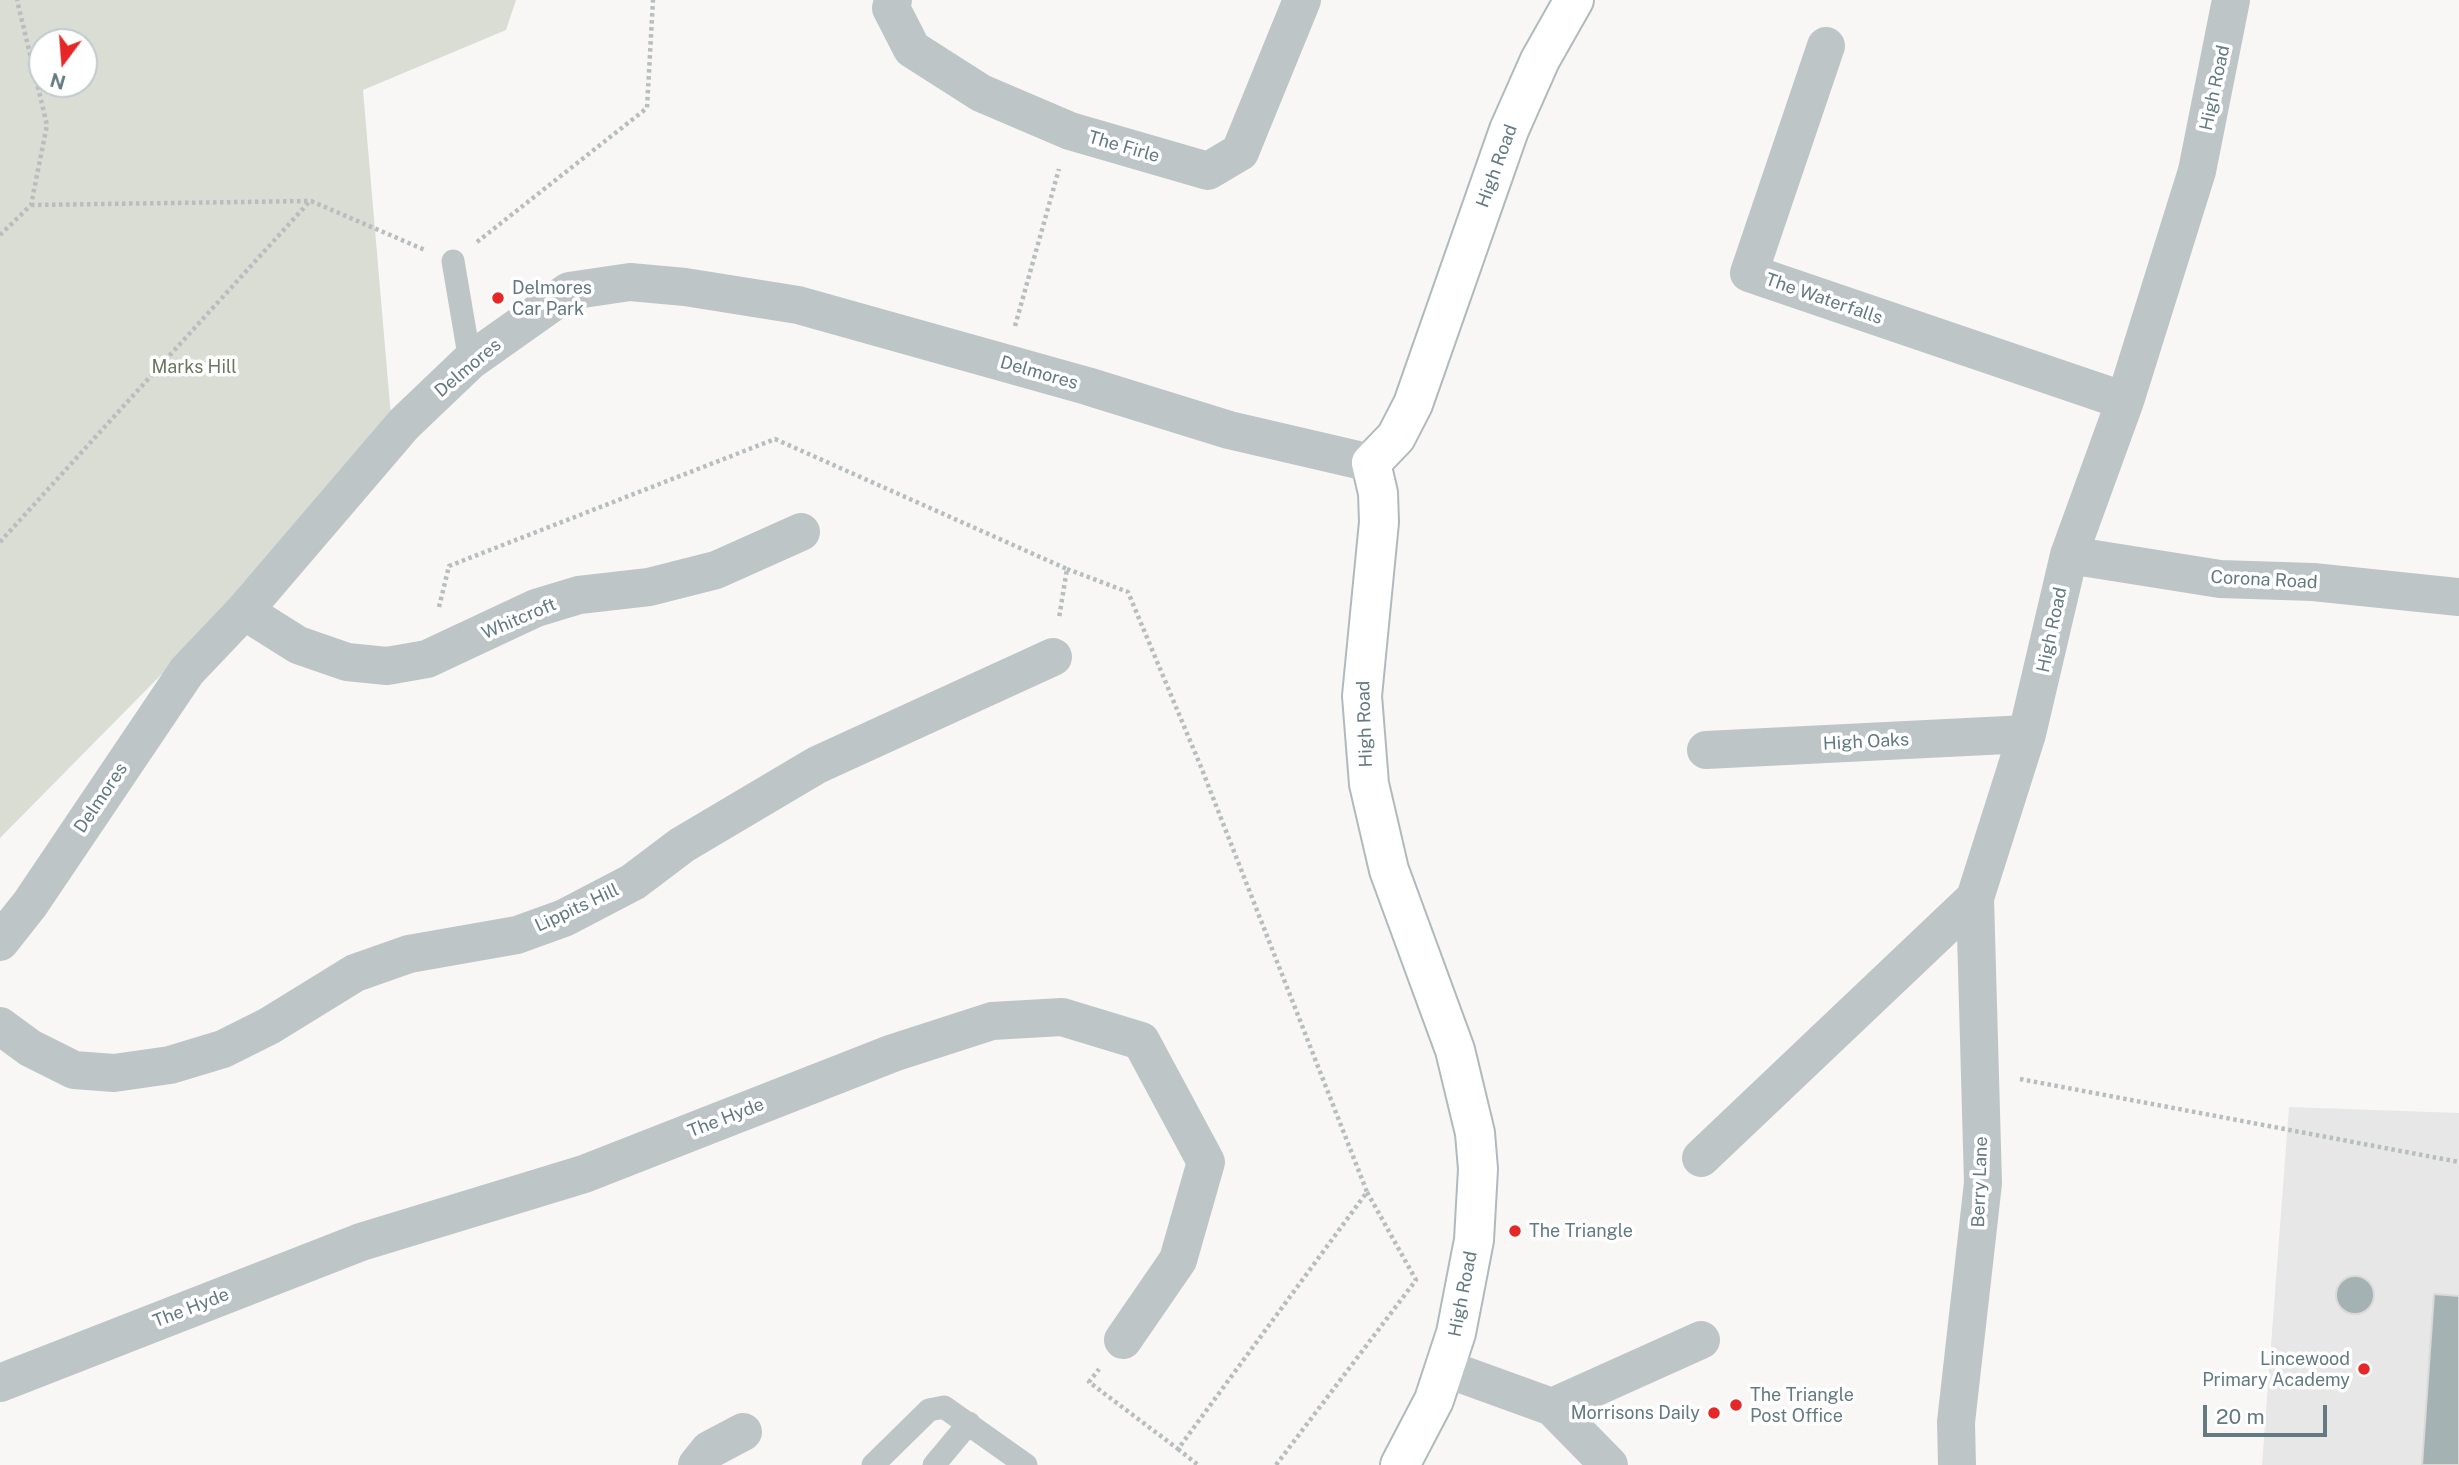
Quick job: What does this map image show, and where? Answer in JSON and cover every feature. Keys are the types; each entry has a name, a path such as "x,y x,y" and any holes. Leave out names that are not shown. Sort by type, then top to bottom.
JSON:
{"street":[{"name":"The Firle","path":"893,0 891,8 912,49 981,93 1070,131 1208,171 1240,152 1302,0"},
{"name":"High Road","path":"1400,1465 1447,1369 1470,1271 1478,1169 1475,1133 1455,1050 1389,870 1368,784 1362,696 1379,522 1378,493 1371,463 1396,437 1413,404 1509,130 1541,60 1574,0"},
{"name":"High Road","path":"1701,1158 1975,898 2026,734 2069,555 2125,401 2197,170 2231,0"},
{"name":"The Waterfalls","path":"1826,46 1749,273 2125,401"},
{"name":"Delmores","path":"0,942 30,904 187,671 244,611 404,424 470,361 569,291 630,282 685,287 798,305 1229,430 1371,463"},
{"name":"Whitcroft","path":"244,611 298,645 347,662 387,666 427,659 536,608 579,595 649,587 716,569 801,532"},
{"name":"Corona Road","path":"2069,555 2220,579 2313,582 2459,597"},
{"name":"Lippits Hill","path":"0,1026 30,1048 74,1070 114,1073 170,1065 223,1049 269,1026 355,973 409,954 517,934 564,918 632,882 682,845 817,765 1053,657"},
{"name":"High Oaks","path":"1706,750 2026,734"},
{"name":"Berry Lane","path":"1957,1465 1956,1422 1983,1183 1975,898"},
{"name":"The Hyde","path":"0,1383 361,1242 584,1174 892,1053 992,1021 1062,1017 1141,1041 1206,1161 1178,1260 1123,1339"},
{"path":"1552,1407 1701,1340"},
{"path":"1447,1369 1552,1407 1609,1465"},
{"path":"697,1465 709,1450 743,1432"}],"lane":[{"path":"453,261 470,361"},
{"path":"873,1465 929,1410 944,1407 1026,1465"},
{"path":"934,1465 969,1423"}],"path":[{"path":"0,235 31,205 47,125 17,0"},
{"path":"31,205 311,201 453,261 647,108 653,0"},
{"path":"1005,363 1070,131"},
{"path":"0,542 311,201"},
{"path":"1067,569 1128,592 1201,767 1367,1192 1416,1280 1276,1465"},
{"path":"1980,1072 2459,1162"},
{"path":"1178,1449 1367,1192"},
{"path":"1123,1339 1089,1382 1198,1465"}],"shaded area":[{"name":"Lincewood Primary Academy","path":"2289,1107 2459,1113 2459,1465 2262,1465"}],"green space":[{"name":"Marks Hill","path":"0,0 516,0 506,30 363,90 393,440 0,838"}],"building":[{"path":"2355,1276 2368,1282 2374,1295 2368,1308 2355,1314 2342,1308 2336,1295 2342,1282"},
{"path":"2434,1294 2459,1296 2459,1465 2422,1465"}],"place":[{"name":"Delmores Car Park","path":"498,298"},
{"name":"The Triangle","path":"1515,1231"},
{"name":"Lincewood Primary Academy","path":"2364,1369"},
{"name":"The Triangle Post Office","path":"1736,1405"},
{"name":"Morrisons Daily","path":"1714,1413"}]}
